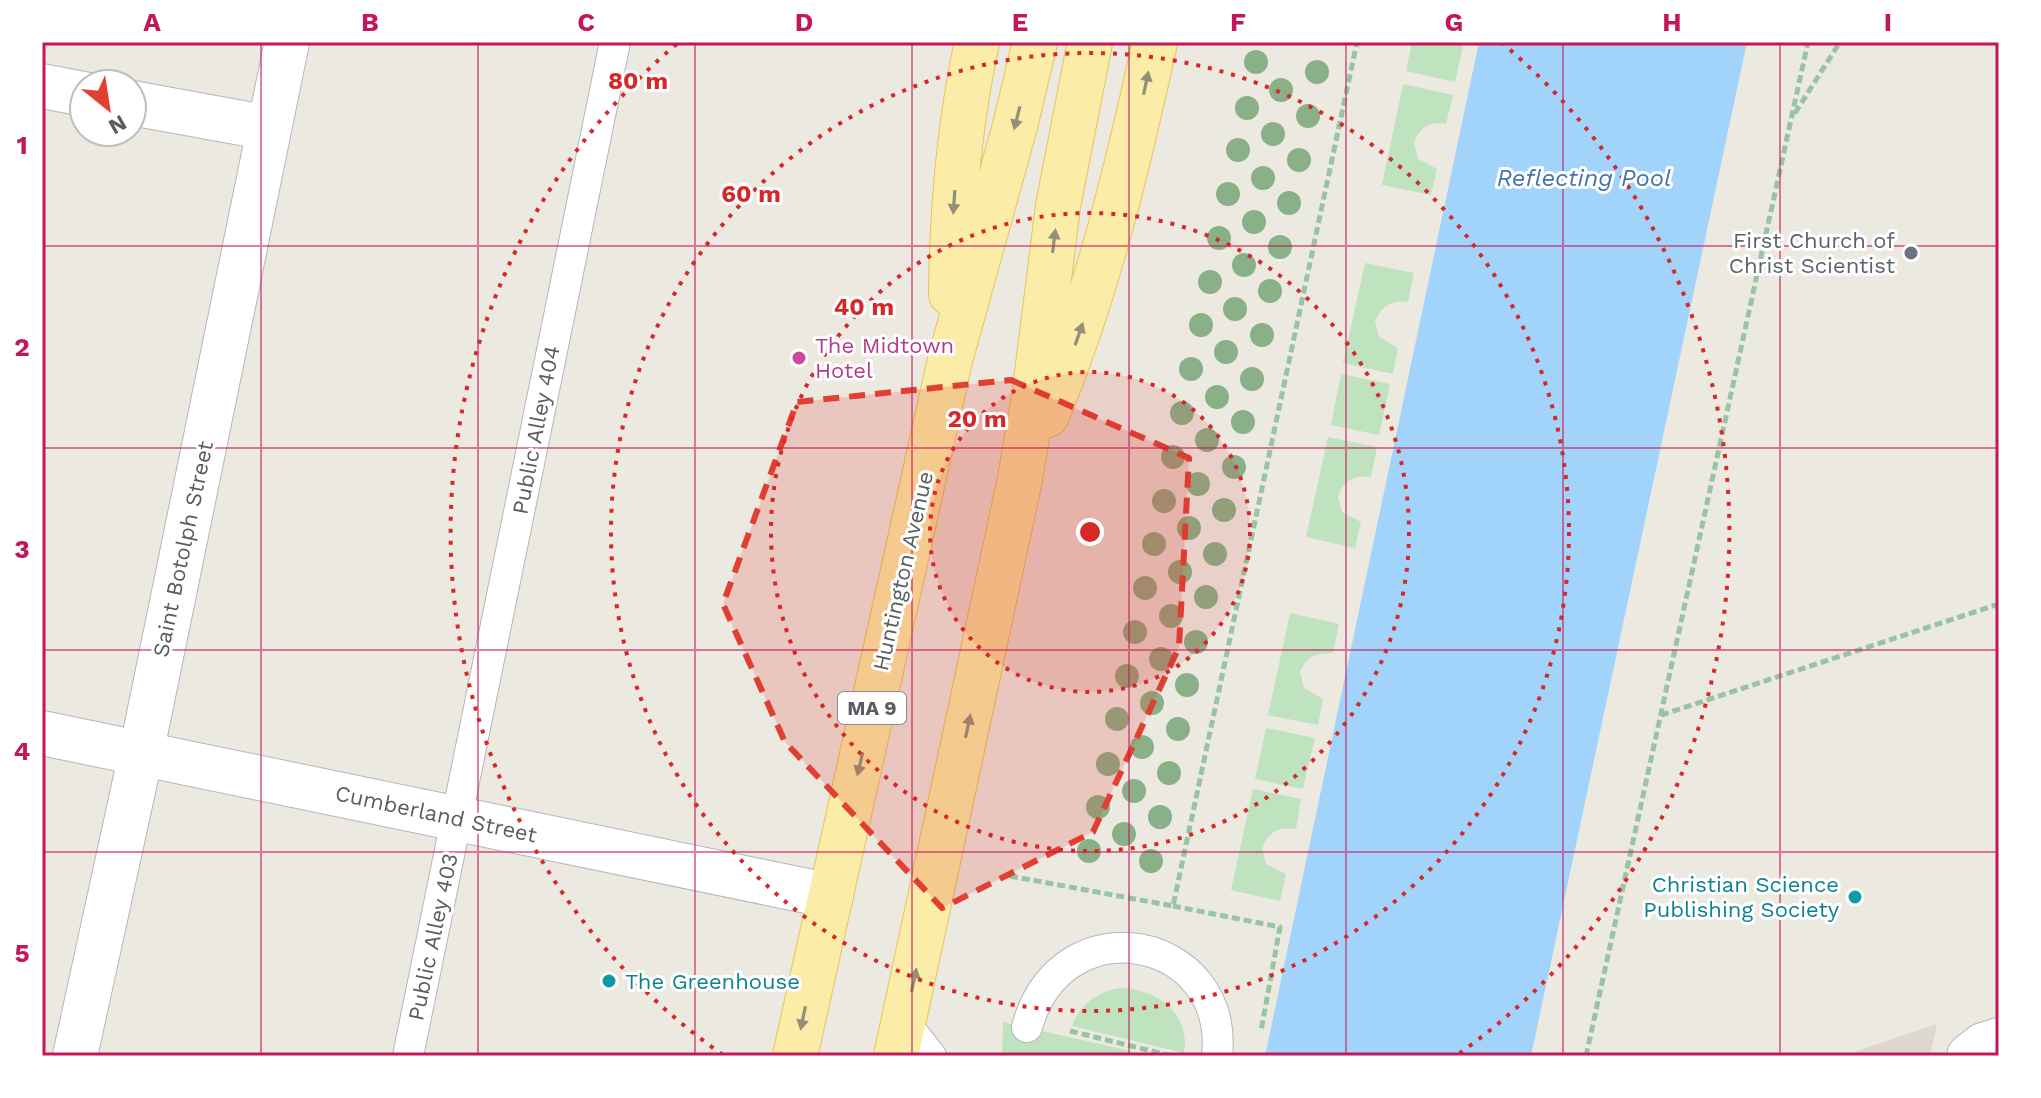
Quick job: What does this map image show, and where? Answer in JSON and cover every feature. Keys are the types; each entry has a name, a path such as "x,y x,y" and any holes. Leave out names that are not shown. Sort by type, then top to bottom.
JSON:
{"main road":[{"path":"950,360 956,182 966,99 977,42"},
{"name":"Huntington Avenue","path":"795,1056 950,360 1035,42"},
{"path":"900,1039 1019,484 1034,397 1058,206 1090,42"},
{"path":"1019,484 1068,365 1104,256 1125,179 1155,42"}],"street":[{"name":"Saint Botolph Street","path":"75,1056 141,754 287,42"},
{"path":"42,86 68,91"},
{"path":"148,106 269,128"},
{"name":"Cumberland Street","path":"42,733 831,896"},
{"path":"1969,1056 1983,1045 1999,1040"}],"lane":[{"name":"Public Alley 404","path":"458,818 615,42"},
{"name":"Public Alley 403","path":"408,1056 458,818"},
{"path":"1027,1027 1042,990 1073,961 1101,950 1144,950 1184,970 1205,993 1216,1017 1217,1056"},
{"path":"900,1039 931,1056"}],"path":[{"path":"1173,906 1357,42"},
{"path":"1586,1056 1808,42"},
{"path":"1791,121 1809,87 1840,42"},
{"path":"1660,715 1999,604"},
{"path":"1010,876 1280,927 1259,1042"},
{"path":"1071,1032 1172,1056"}],"highlighted area":[{"path":"1011,380 1189,458 1179,647 1093,832 942,908 785,742 723,604 797,402"}],"shaded area":[{"path":"1937,1024 1930,1056 1842,1056"}],"green space":[{"path":"1412,42 1464,42 1455,82 1406,71"},
{"path":"1403,84 1453,95 1446,124 1426,126 1414,143 1418,159 1437,169 1431,195 1382,185"},
{"path":"1365,263 1414,273 1408,302 1388,305 1375,321 1379,337 1398,348 1393,374 1343,363"},
{"path":"1341,374 1390,384 1379,435 1331,425"},
{"path":"1328,437 1377,447 1371,477 1350,480 1338,496 1342,512 1361,522 1355,548 1306,537"},
{"path":"1290,613 1339,624 1333,653 1313,656 1300,672 1304,688 1323,699 1318,725 1268,715"},
{"path":"1266,728 1315,738 1303,789 1255,779"},
{"path":"1253,789 1301,799 1296,829 1275,831 1262,848 1266,864 1286,874 1280,901 1231,890"},
{"path":"1120,988 1146,993 1168,1006 1182,1026 1184,1053 1072,1026 1090,1000"},
{"path":"1003,1022 1152,1056 1002,1056"}],"water":[{"name":"Reflecting Pool","path":"1479,42 1747,42 1531,1056 1265,1056"}],"place":[{"name":"First Church of Christ Scientist","path":"1911,253"},
{"name":"The Midtown Hotel","path":"799,358"},
{"name":"Christian Science Publishing Society","path":"1855,897"},
{"name":"The Greenhouse","path":"609,981"}]}
